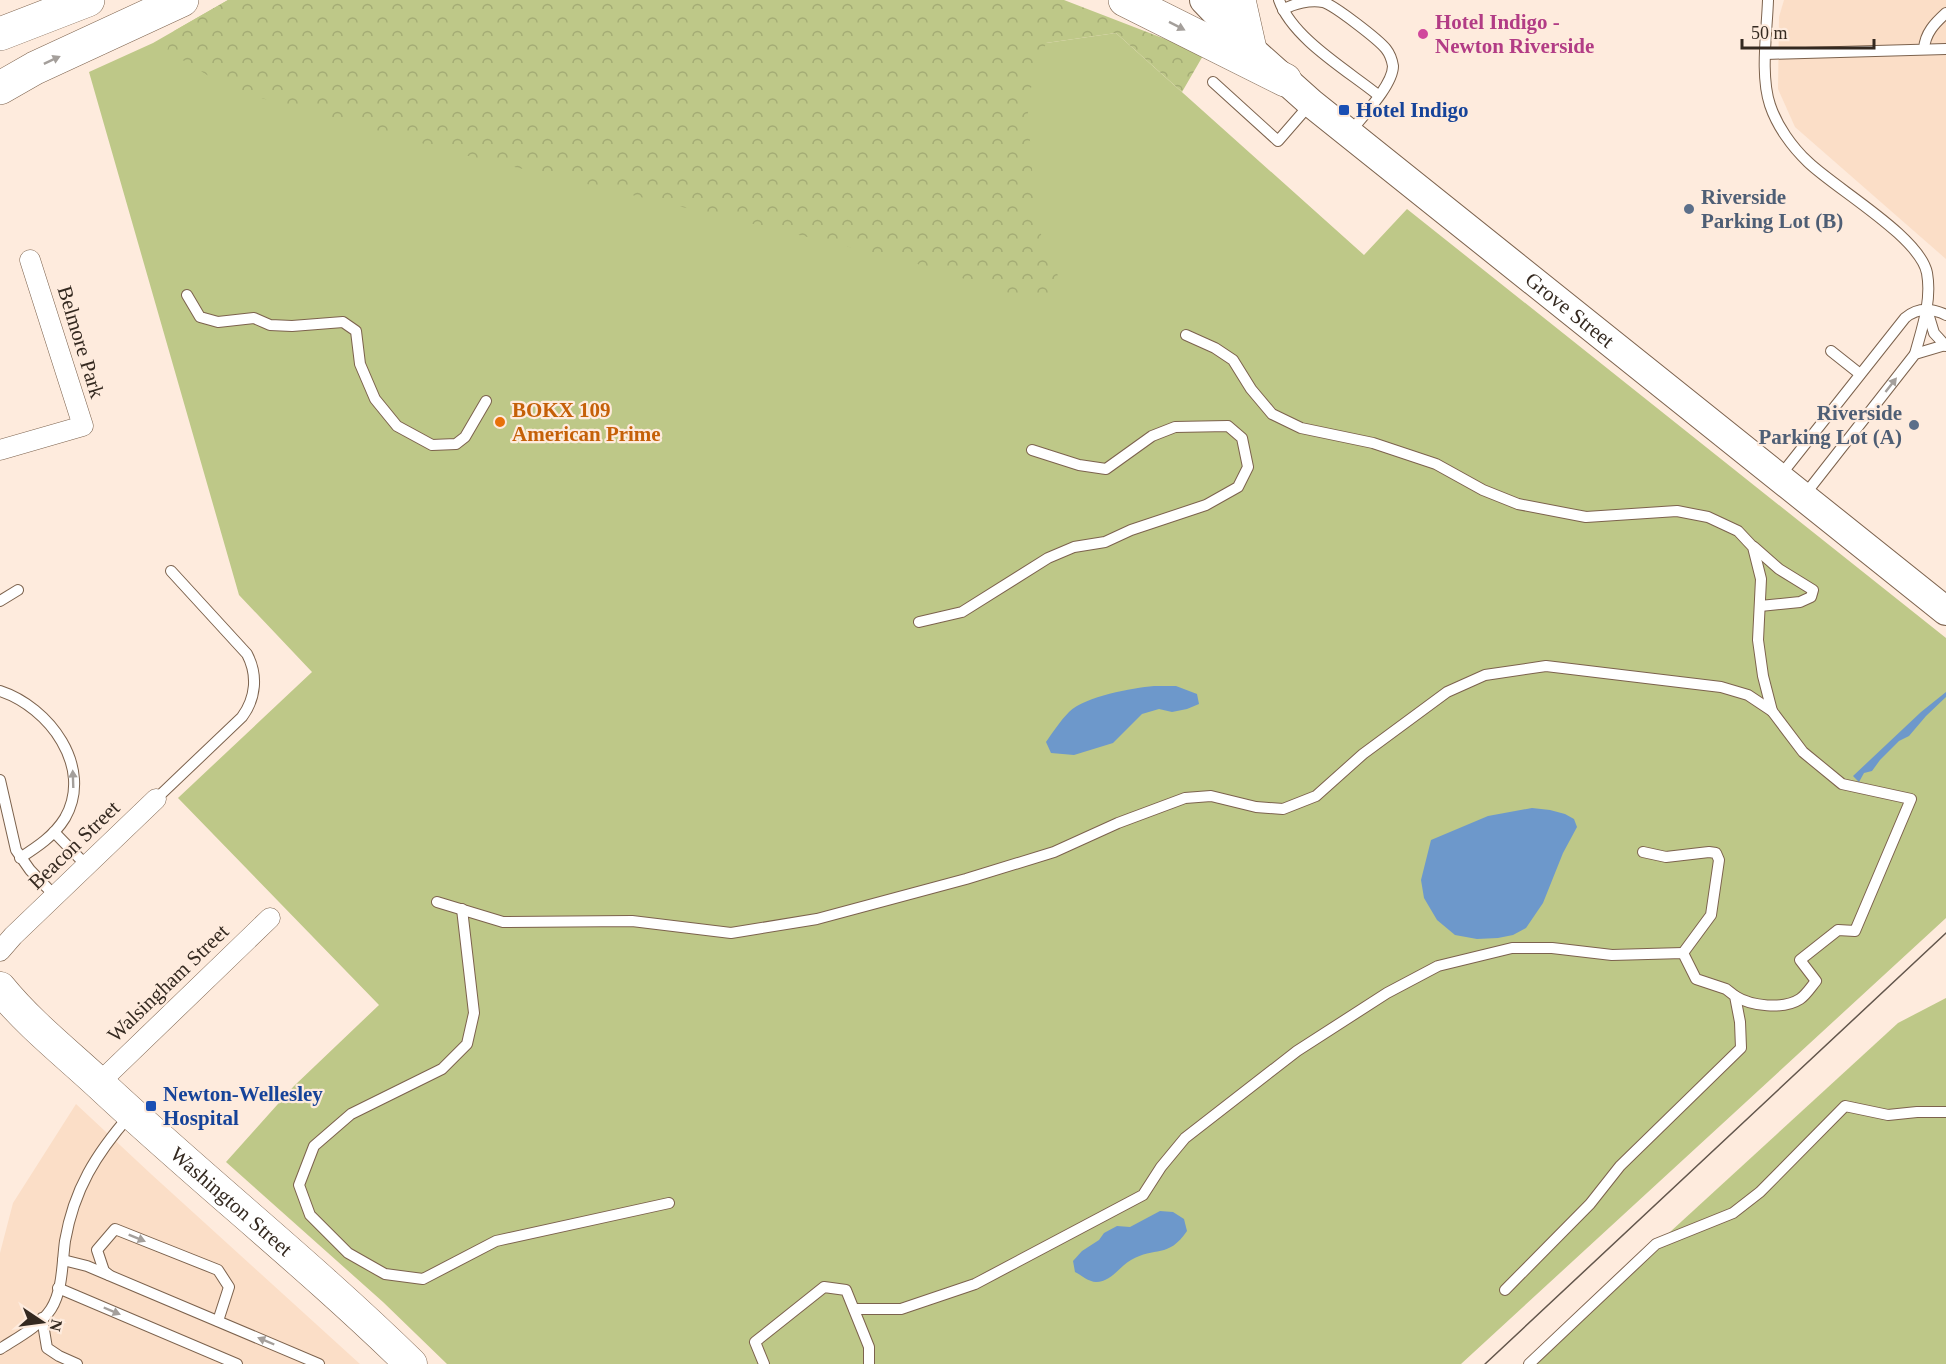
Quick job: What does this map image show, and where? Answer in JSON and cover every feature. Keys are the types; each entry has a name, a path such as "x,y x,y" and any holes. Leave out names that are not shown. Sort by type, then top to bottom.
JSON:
{"highway":[{"path":"0,34 88,0"},
{"path":"0,88 35,68 182,0"},
{"path":"1125,0 1285,80"},
{"path":"1239,0 1250,49"}],"main road":[{"name":"Grove Street","path":"1204,0 1250,49 1311,103 1946,611"},
{"name":"Washington Street","path":"0,988 132,1114 306,1266 411,1364"}],"street":[{"name":"Belmore Park","path":"0,450 82,426 30,260"},
{"name":"Beacon Street","path":"0,951 156,799"},
{"name":"Walsingham Street","path":"99,1083 270,918"}],"lane":[{"path":"1768,0 1766,54 1768,97 1786,136 1809,164 1915,250 1924,264 1927,275 1927,309 1915,354 1803,497"},
{"path":"1349,134 1390,79 1393,67 1390,54 1381,44 1329,4 1317,1 1281,5 1300,34 1378,95"},
{"path":"1924,49 1924,42 1929,31 1946,13"},
{"path":"1766,54 1946,49"},
{"path":"1214,82 1278,141 1311,103"},
{"path":"187,295 200,317 218,322 254,318 270,325 292,326 343,322 356,331 360,364 375,399 397,426 432,445 456,444 465,438 486,401"},
{"path":"1915,354 1946,346 1934,333 1927,309"},
{"path":"1778,477 1905,318 1915,311 1927,309 1946,315"},
{"path":"1186,335 1215,348 1233,360 1251,389 1272,414 1301,428 1373,443 1436,464 1483,490 1518,504 1586,517 1677,511 1708,517 1738,531 1779,569 1813,590 1811,597 1800,602 1760,606"},
{"path":"1831,351 1860,374"},
{"path":"919,622 962,612 1048,558 1074,547 1106,542 1131,530 1206,505 1238,487 1248,467 1242,438 1228,426 1175,427 1152,436 1106,469 1079,465 1032,450"},
{"path":"1753,547 1761,579 1758,640 1763,676 1772,711"},
{"path":"156,799 242,717 249,706 255,684 253,668 247,654 171,571"},
{"path":"0,601 18,590"},
{"path":"437,902 503,922 632,921 731,933 816,919 966,879 1054,852 1118,823 1185,798 1211,796 1256,807 1282,808 1316,796 1363,754 1448,692 1485,675 1546,666 1721,687 1748,695 1772,711 1803,752 1842,784 1911,799 1855,931 1838,930 1800,960 1816,981 1800,1000 1780,1006 1746,1003 1726,989 1696,979 1683,953"},
{"path":"0,691 13,696 41,716 62,741 70,759 74,777 72,798 65,817 54,832 38,847 20,858"},
{"path":"0,780 12,843 20,858 55,896"},
{"path":"54,832 86,865"},
{"path":"1643,852 1666,857 1709,852 1716,853 1719,860 1711,915 1683,953"},
{"path":"462,909 474,1013 467,1044 442,1069 351,1114 314,1146 298,1185 310,1215 348,1253 385,1274 423,1280 496,1241 669,1203"},
{"path":"854,1309 901,1309 975,1284 1143,1195 1161,1167 1185,1138 1213,1116 1297,1051 1387,993 1438,966 1512,948 1552,948 1612,955 1683,953"},
{"path":"1505,1290 1590,1204 1620,1166 1742,1048 1736,996"},
{"path":"1529,1364 1656,1244 1733,1213 1760,1192 1845,1106 1888,1115 1946,1112"},
{"path":"0,1349 23,1334 52,1306 58,1288 68,1226 82,1184 103,1147 132,1114"},
{"path":"109,1275 104,1271 97,1250 115,1229 218,1270 229,1287 218,1321"},
{"path":"63,1260 87,1266 320,1364"},
{"path":"764,1364 755,1342 825,1287 846,1290 869,1347 869,1364"},
{"path":"58,1288 237,1364"},
{"path":"42,1318 47,1348 77,1364"}],"shaded area":[{"path":"1784,0 1946,0 1946,259 1795,127 1778,89 1779,17"},
{"path":"76,1104 360,1364 0,1364 0,1253 13,1203"}],"green space":[{"path":"228,0 1046,43 1116,33 1364,255 1407,209 1946,638 1946,918 1461,1364 447,1364 383,1302 226,1162 294,1086 379,1005 178,798 312,672 239,595 89,72 153,43"},
{"path":"228,0 1064,0 1204,54 1182,92 1116,33 1046,43 1027,100 1036,222 1061,283 1047,298 1024,298 908,261 460,154 229,89 185,61 165,56 174,31"},
{"path":"1946,998 1946,1364 1526,1364 1898,1023"}],"water":[{"path":"1154,686 1176,686 1197,694 1199,704 1172,712 1159,709 1142,714 1113,743 1074,755 1051,753 1046,742 1069,712 1077,706 1098,697"},
{"path":"1946,692 1946,697 1909,736 1899,741 1880,760 1872,771 1864,773 1859,782 1853,776 1921,712"},
{"path":"1532,808 1565,814 1574,819 1577,827 1563,853 1543,903 1526,928 1513,935 1477,939 1455,935 1437,920 1424,898 1421,880 1431,840 1488,816"},
{"path":"1160,1211 1173,1212 1184,1219 1187,1231 1174,1245 1131,1260 1106,1280 1091,1281 1075,1272 1073,1261 1082,1251 1099,1240 1104,1233 1117,1226 1130,1227"}],"tram line":[{"path":"1485,1364 1946,933"}],"place":[{"name":"Hotel Indigo - Newton Riverside","path":"1423,34"},
{"name":"Hotel Indigo","path":"1344,110"},
{"name":"Riverside Parking Lot (B)","path":"1689,209"},
{"name":"BOKX 109 American Prime","path":"500,422"},
{"name":"Riverside Parking Lot (A)","path":"1914,425"},
{"name":"Newton-Wellesley Hospital","path":"151,1106"}]}
